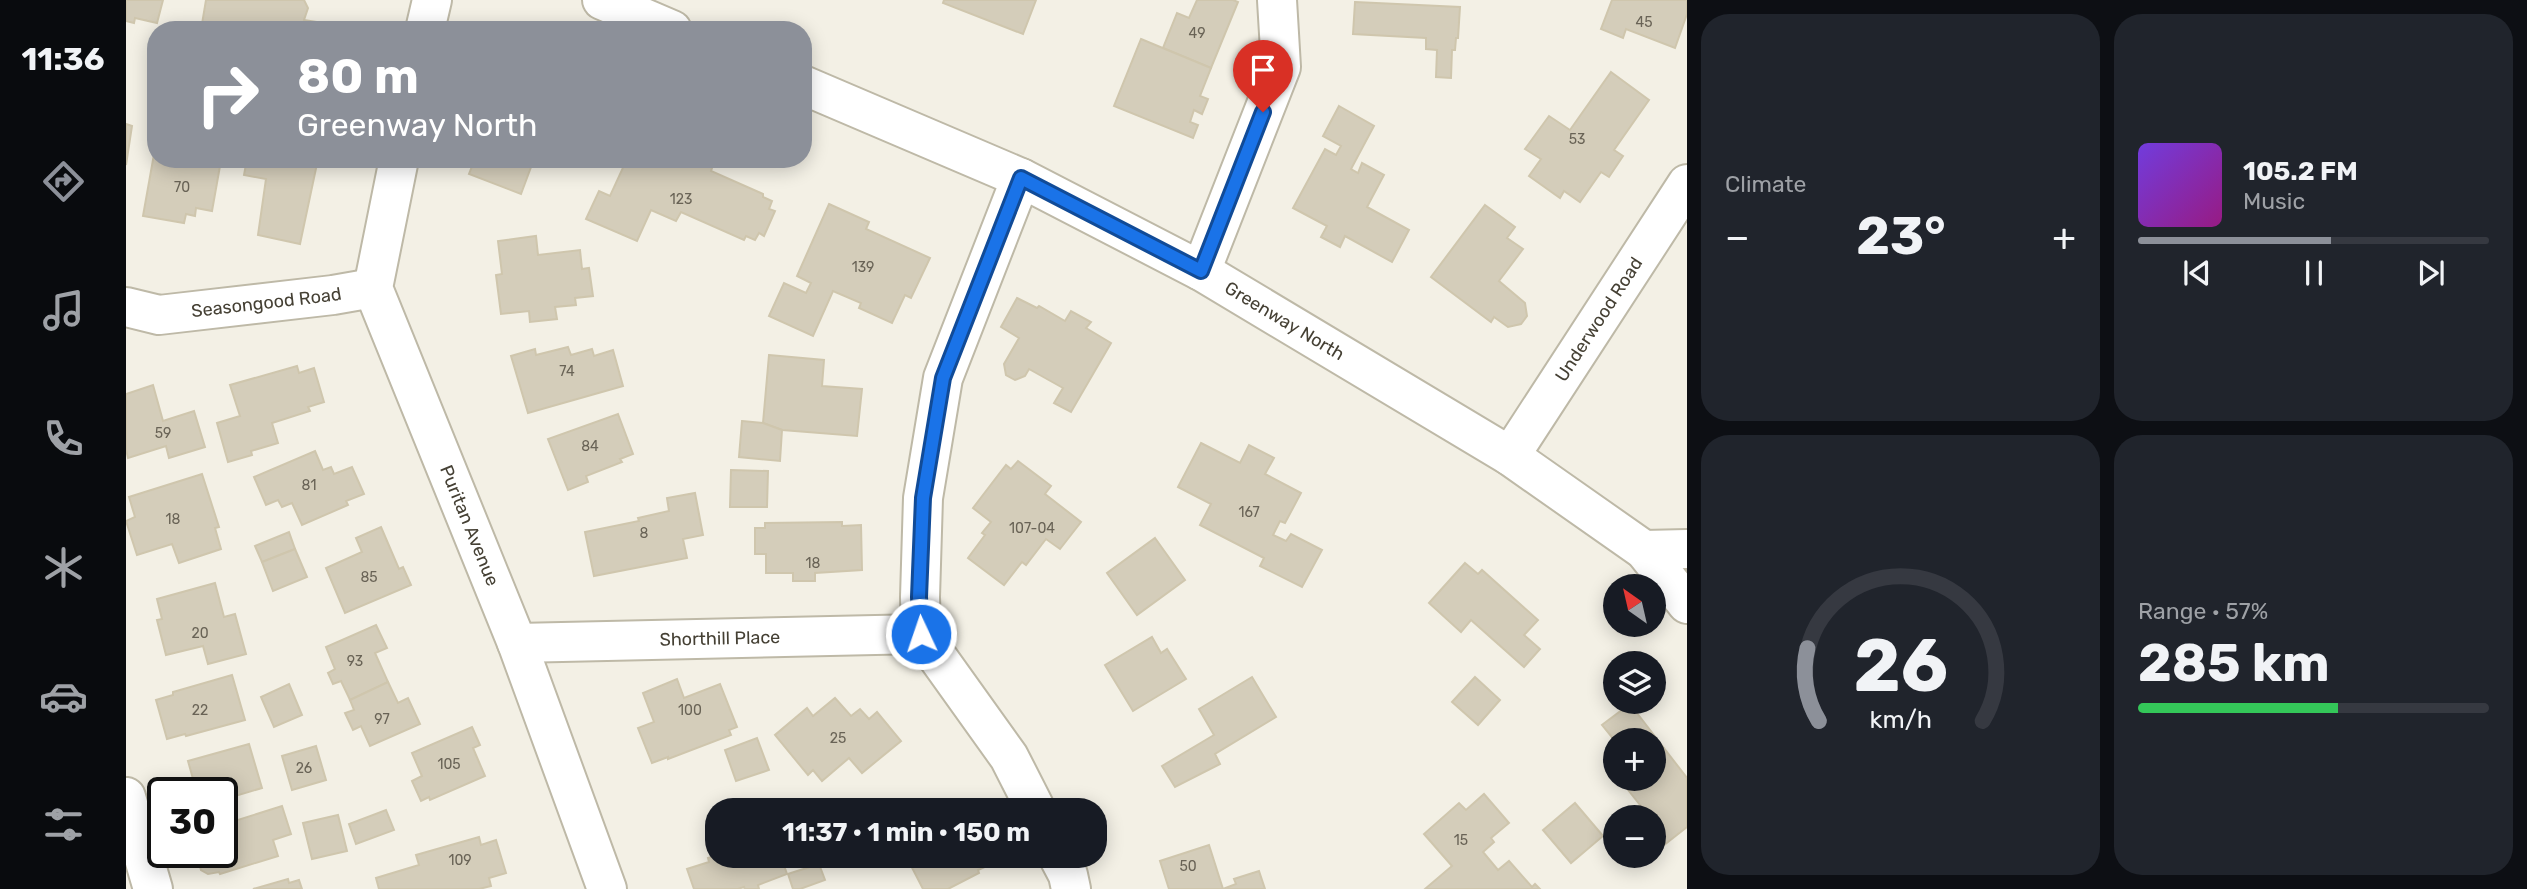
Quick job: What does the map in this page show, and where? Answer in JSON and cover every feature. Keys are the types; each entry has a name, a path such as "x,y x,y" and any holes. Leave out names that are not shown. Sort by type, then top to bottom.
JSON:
{"street":[{"path":"427,21 432,0"},
{"path":"603,0 652,21"},
{"path":"1201,271 1281,67 1277,0"},
{"name":"Greenway North","path":"812,89 1021,178 1201,271 1510,456 1644,550 1687,604"},
{"path":"373,288 397,168"},
{"path":"1021,178 943,378 923,498 919,597 921,634 1009,757 1030,798"},
{"name":"Underwood Road","path":"1510,456 1687,184"},
{"name":"Seasongood Road","path":"137,316 333,295 373,288"},
{"name":"Puritan Avenue","path":"373,288 517,643 607,889"},
{"path":"1644,550 1687,549"},
{"name":"Shorthill Place","path":"517,643 921,634"},
{"path":"127,802 153,889"},
{"path":"1065,868 1071,889"}],"building":[{"path":"126,0 163,0 158,21 135,18 134,23 126,21"},
{"path":"206,0 304,0 308,8 304,20 310,21 202,21"},
{"path":"944,0 1036,0 1023,34 943,3"},
{"path":"1197,0 1238,2 1211,68 1163,48 1177,13 1189,18"},
{"path":"1612,0 1687,0 1687,14 1675,48 1626,29 1623,38 1601,29"},
{"path":"1355,2 1460,7 1458,38 1455,50 1452,50 1451,78 1436,77 1437,50 1426,49 1426,38 1353,34"},
{"path":"1141,39 1211,68 1200,96 1208,99 1202,114 1194,110 1190,122 1198,125 1193,138 1114,106"},
{"path":"1611,72 1649,100 1614,150 1623,156 1609,177 1601,172 1580,202 1564,191 1560,198 1529,176 1541,159 1525,149 1549,116 1570,130"},
{"path":"1339,106 1374,126 1351,169 1358,173 1362,163 1384,175 1367,207 1409,230 1392,262 1345,236 1340,247 1321,237 1327,226 1293,208 1325,149 1336,155 1341,146 1323,136"},
{"path":"126,124 132,126 126,165"},
{"path":"152,168 220,168 212,211 196,208 195,216 186,214 184,223 143,216"},
{"path":"245,168 316,168 300,244 258,235 266,179 244,175"},
{"path":"471,168 531,168 521,194 469,174"},
{"path":"623,168 712,168 711,171 763,194 763,197 772,201 769,209 775,211 764,236 759,233 755,240 746,236 744,240 681,212 676,221 651,210 637,241 586,219 599,191 610,196"},
{"path":"829,204 869,222 866,229 930,258 911,298 905,295 892,323 859,308 861,303 833,291 813,336 769,316 784,283 806,293 811,283 797,276"},
{"path":"1485,205 1515,227 1507,238 1523,249 1499,281 1525,303 1527,316 1521,324 1508,327 1494,317 1491,322 1431,277"},
{"path":"536,236 538,255 580,250 582,269 589,268 593,296 575,298 576,305 555,307 557,319 530,322 529,311 501,314 496,275 502,274 498,241"},
{"path":"1017,298 1037,308 1039,306 1065,321 1071,311 1091,322 1086,328 1111,343 1071,412 1054,403 1063,388 1029,369 1025,376 1015,380 1006,375 1004,364 1019,338 1001,327"},
{"path":"568,347 571,355 592,349 594,356 613,350 623,386 528,413 511,356 535,349 536,355"},
{"path":"769,355 824,360 822,386 862,389 857,436 782,430 763,423"},
{"path":"297,366 299,373 314,368 324,402 308,407 310,411 272,423 278,443 251,451 252,455 228,462 217,423 240,416 230,385"},
{"path":"153,385 163,421 194,411 205,447 169,458 166,446 128,458 126,394"},
{"path":"618,414 633,454 620,459 622,462 586,476 588,482 568,490 548,439"},
{"path":"742,421 763,423 782,430 780,461 739,457"},
{"path":"1201,443 1240,463 1249,445 1274,458 1265,474 1301,493 1285,523 1280,521 1273,535 1286,541 1291,534 1322,550 1302,587 1260,566 1264,558 1200,525 1211,504 1178,487"},
{"path":"315,451 323,470 331,467 334,474 352,467 364,494 346,501 348,505 302,525 292,503 282,507 278,500 266,505 254,477"},
{"path":"1018,461 1051,486 1045,494 1081,522 1060,549 1046,539 1026,565 1022,562 1004,585 968,558 991,522 973,508 1006,465 1011,469"},
{"path":"731,470 768,471 767,507 730,507"},
{"path":"202,474 219,527 215,528 221,549 179,563 172,544 137,555 126,521 135,517 129,497"},
{"path":"695,493 703,535 683,539 687,558 594,576 585,532 639,521 638,518 669,511 667,498"},
{"path":"842,522 842,526 861,525 862,570 815,573 815,581 793,581 793,573 766,573 766,554 755,554 755,528 765,528 765,523"},
{"path":"381,527 399,569 403,567 411,585 345,613 326,568 362,552 356,538"},
{"path":"289,532 295,549 262,562 255,546"},
{"path":"1155,538 1185,580 1137,615 1107,573"},
{"path":"295,549 307,577 273,591 262,562"},
{"path":"1465,563 1478,574 1482,570 1538,620 1524,635 1540,649 1524,667 1471,620 1461,632 1429,603"},
{"path":"215,583 224,617 235,614 246,654 208,664 203,646 166,655 157,620 162,619 157,599"},
{"path":"376,625 387,648 375,653 388,682 350,700 341,681 333,684 328,673 335,669 326,647"},
{"path":"1152,637 1161,653 1167,649 1186,679 1133,711 1105,665"},
{"path":"232,675 245,720 167,739 156,700 173,695 173,692"},
{"path":"1252,677 1276,717 1215,754 1220,764 1175,787 1162,766 1214,735 1199,709"},
{"path":"1475,677 1500,700 1478,725 1452,702"},
{"path":"677,679 684,698 720,684 737,727 729,730 731,735 652,763 638,728 654,722 643,693"},
{"path":"388,682 398,703 408,698 420,724 370,746 361,726 353,730 345,713 354,710 350,700"},
{"path":"289,684 302,715 274,727 261,697"},
{"path":"835,698 851,716 860,709 869,719 877,712 901,741 862,773 849,758 822,781 813,770 808,775 775,735 807,708 813,716"},
{"path":"1617,714 1638,714 1648,728 1604,728 1602,725"},
{"path":"472,727 480,745 473,748 485,776 430,800 429,797 421,801 412,781 422,776 412,753"},
{"path":"757,738 769,770 736,781 725,750"},
{"path":"249,744 262,788 238,795 238,777 192,777 188,761"},
{"path":"316,746 326,780 292,790 282,756"},
{"path":"1666,751 1687,778 1687,827 1666,844 1666,805 1640,805 1629,791 1666,791"},
{"path":"1484,794 1509,823 1491,838 1494,842 1483,852 1498,870 1509,861 1532,887 1535,884 1540,889 1425,889 1452,866 1424,834 1459,803 1466,810"},
{"path":"1575,803 1603,836 1571,863 1543,830"},
{"path":"282,806 291,834 273,840 278,856 220,874 208,874 201,870 238,868 238,820"},
{"path":"386,810 394,830 356,844 349,824"},
{"path":"338,815 347,851 312,859 303,823"},
{"path":"479,837 481,845 496,840 506,873 489,878 491,886 479,889 379,889 376,878 419,865 416,855"},
{"path":"1209,845 1223,889 1169,889 1160,861"},
{"path":"705,863 705,868 785,868 787,874 758,885 759,889 694,889 687,869"},
{"path":"807,868 820,868 825,880 793,889 788,874"},
{"path":"912,868 982,868 978,870 979,873 948,889 923,889"},
{"path":"1259,871 1265,889 1223,889 1236,884 1234,879"},
{"path":"288,879 289,883 299,880 302,889 253,889"}],"route":[{"path":"921,634 919,597 923,498 943,378 1021,178 1201,271 1263,112"}]}
